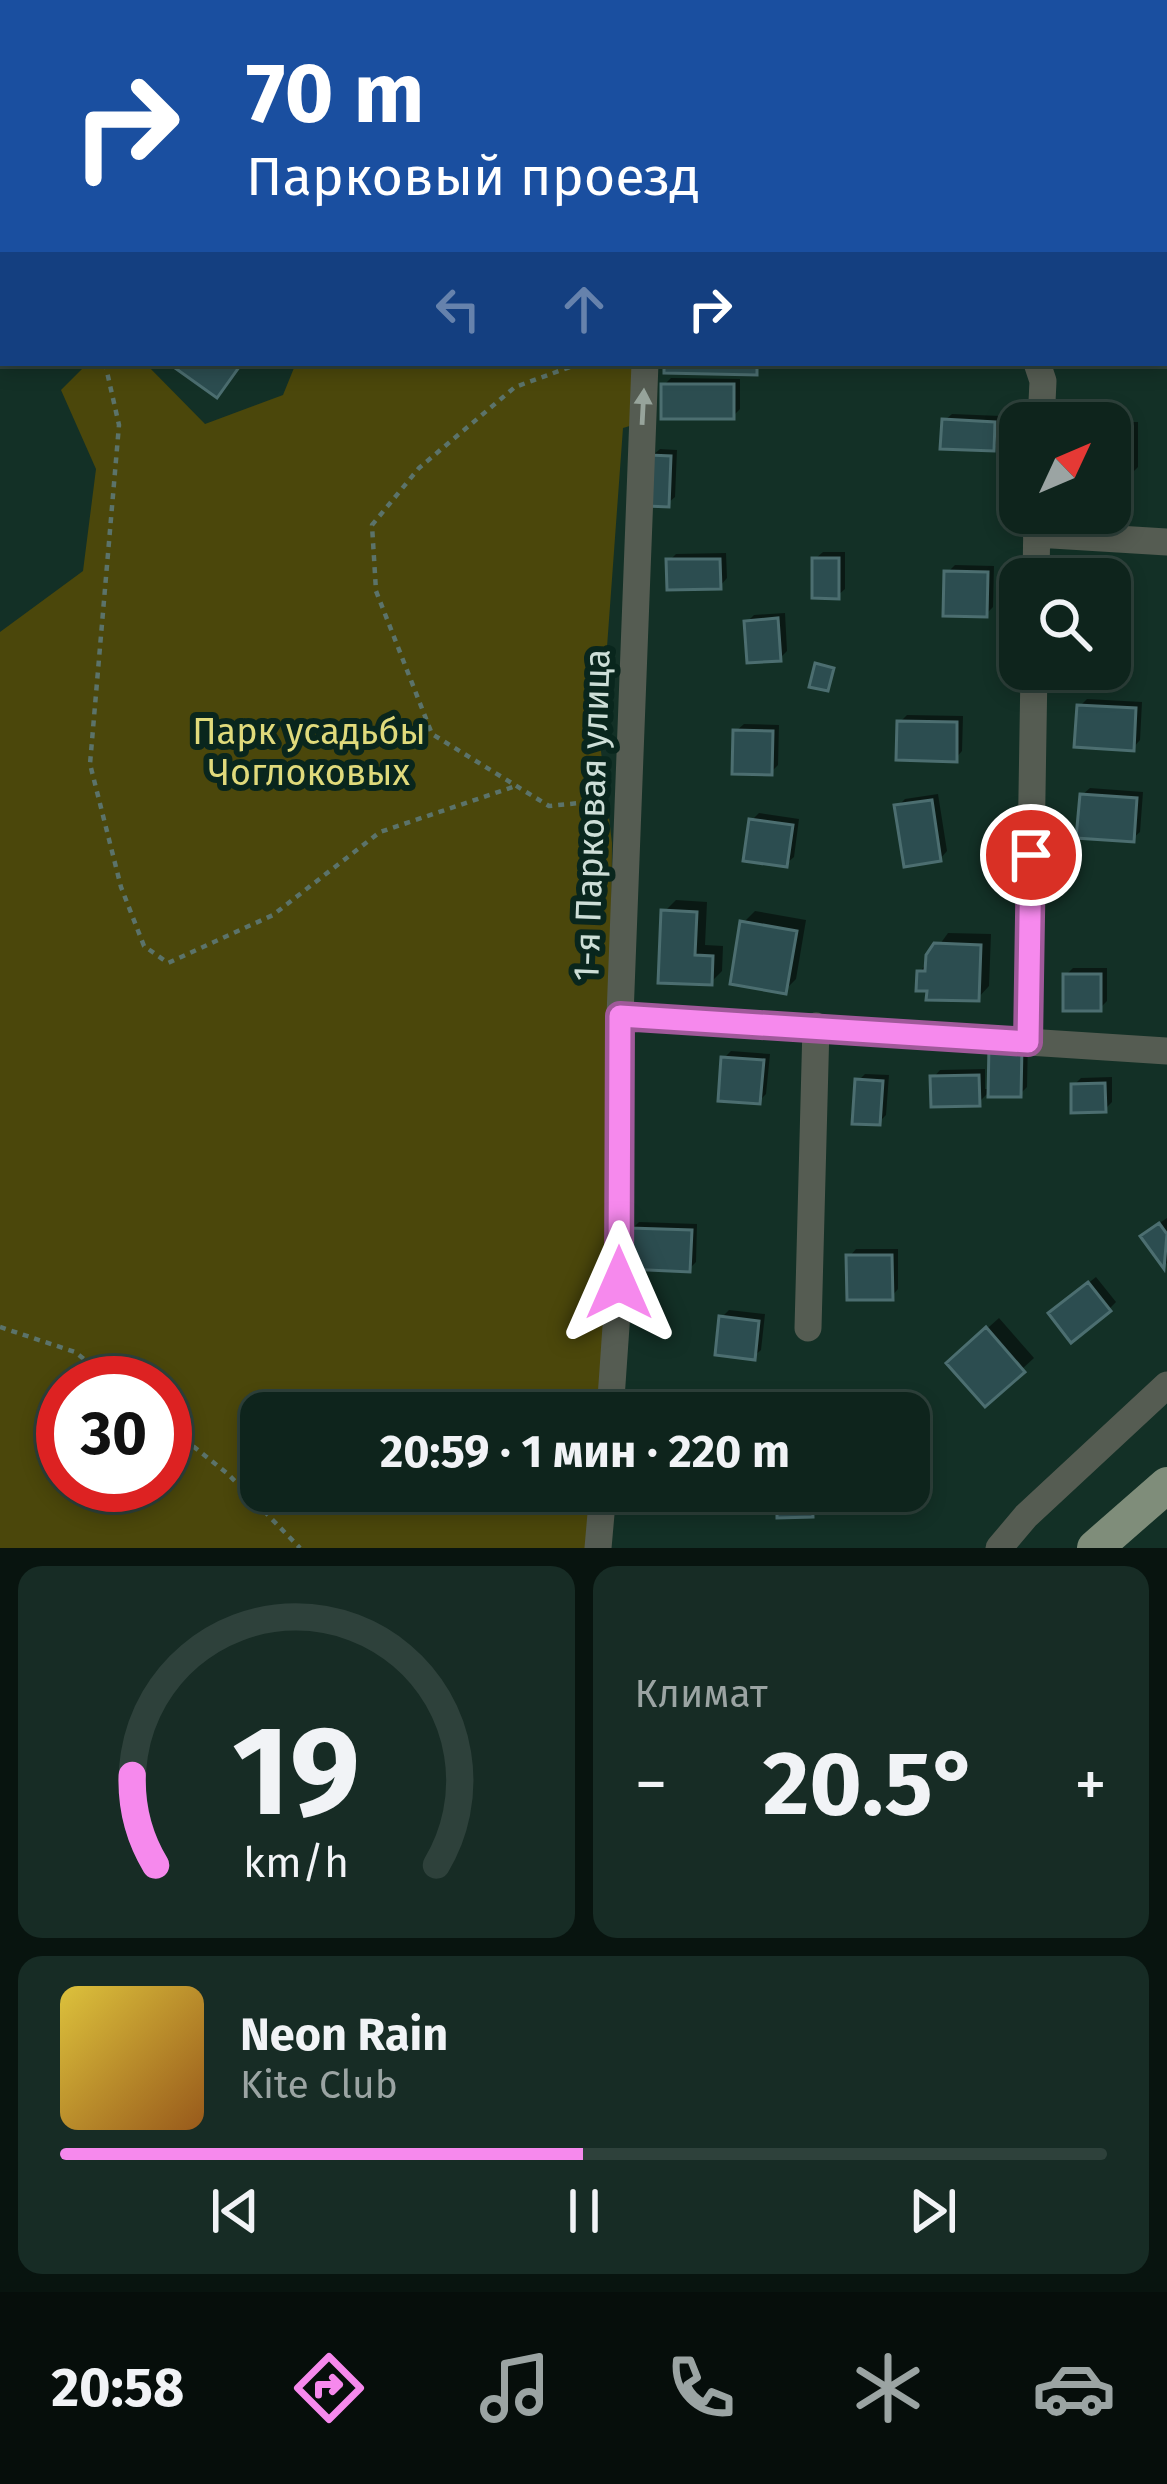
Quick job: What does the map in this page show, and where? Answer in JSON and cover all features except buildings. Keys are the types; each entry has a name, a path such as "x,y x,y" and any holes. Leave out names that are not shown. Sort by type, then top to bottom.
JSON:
{"main road":[{"path":"1095,1548 1167,1485"}],"street":[{"name":"1-я Парковая улица","path":"611,1392 619,1283 626,799 645,366"},
{"path":"1038,366 1042,402"},
{"path":"1109,534 1167,542"},
{"path":"1028,1042 1034,690"},
{"path":"620,1016 1167,1051"},
{"path":"808,1328 816,1027"},
{"path":"999,1548 1026,1516 1167,1385"},
{"path":"598,1548 601,1512"}],"path":[{"path":"106,366 119,425 90,764 121,887 144,946 168,963 273,915 380,832 516,786"},
{"path":"573,366 515,387 419,468 371,525 376,591 431,734 549,806 626,799"},
{"path":"0,1327 80,1356"},
{"path":"192,1445 228,1474 300,1548"}],"green space":[{"name":"Парк усадьбы Чоглоковых","path":"85,366 148,366 205,424 283,395 295,366 637,366 633,425 623,428 600,743 612,843 608,1325 601,1392 240,1392 240,1512 589,1512 585,1548 0,1548 0,632 83,571 96,469 61,390"}],"route":[{"path":"619,1283 620,1016 1028,1042 1031,855"}]}
